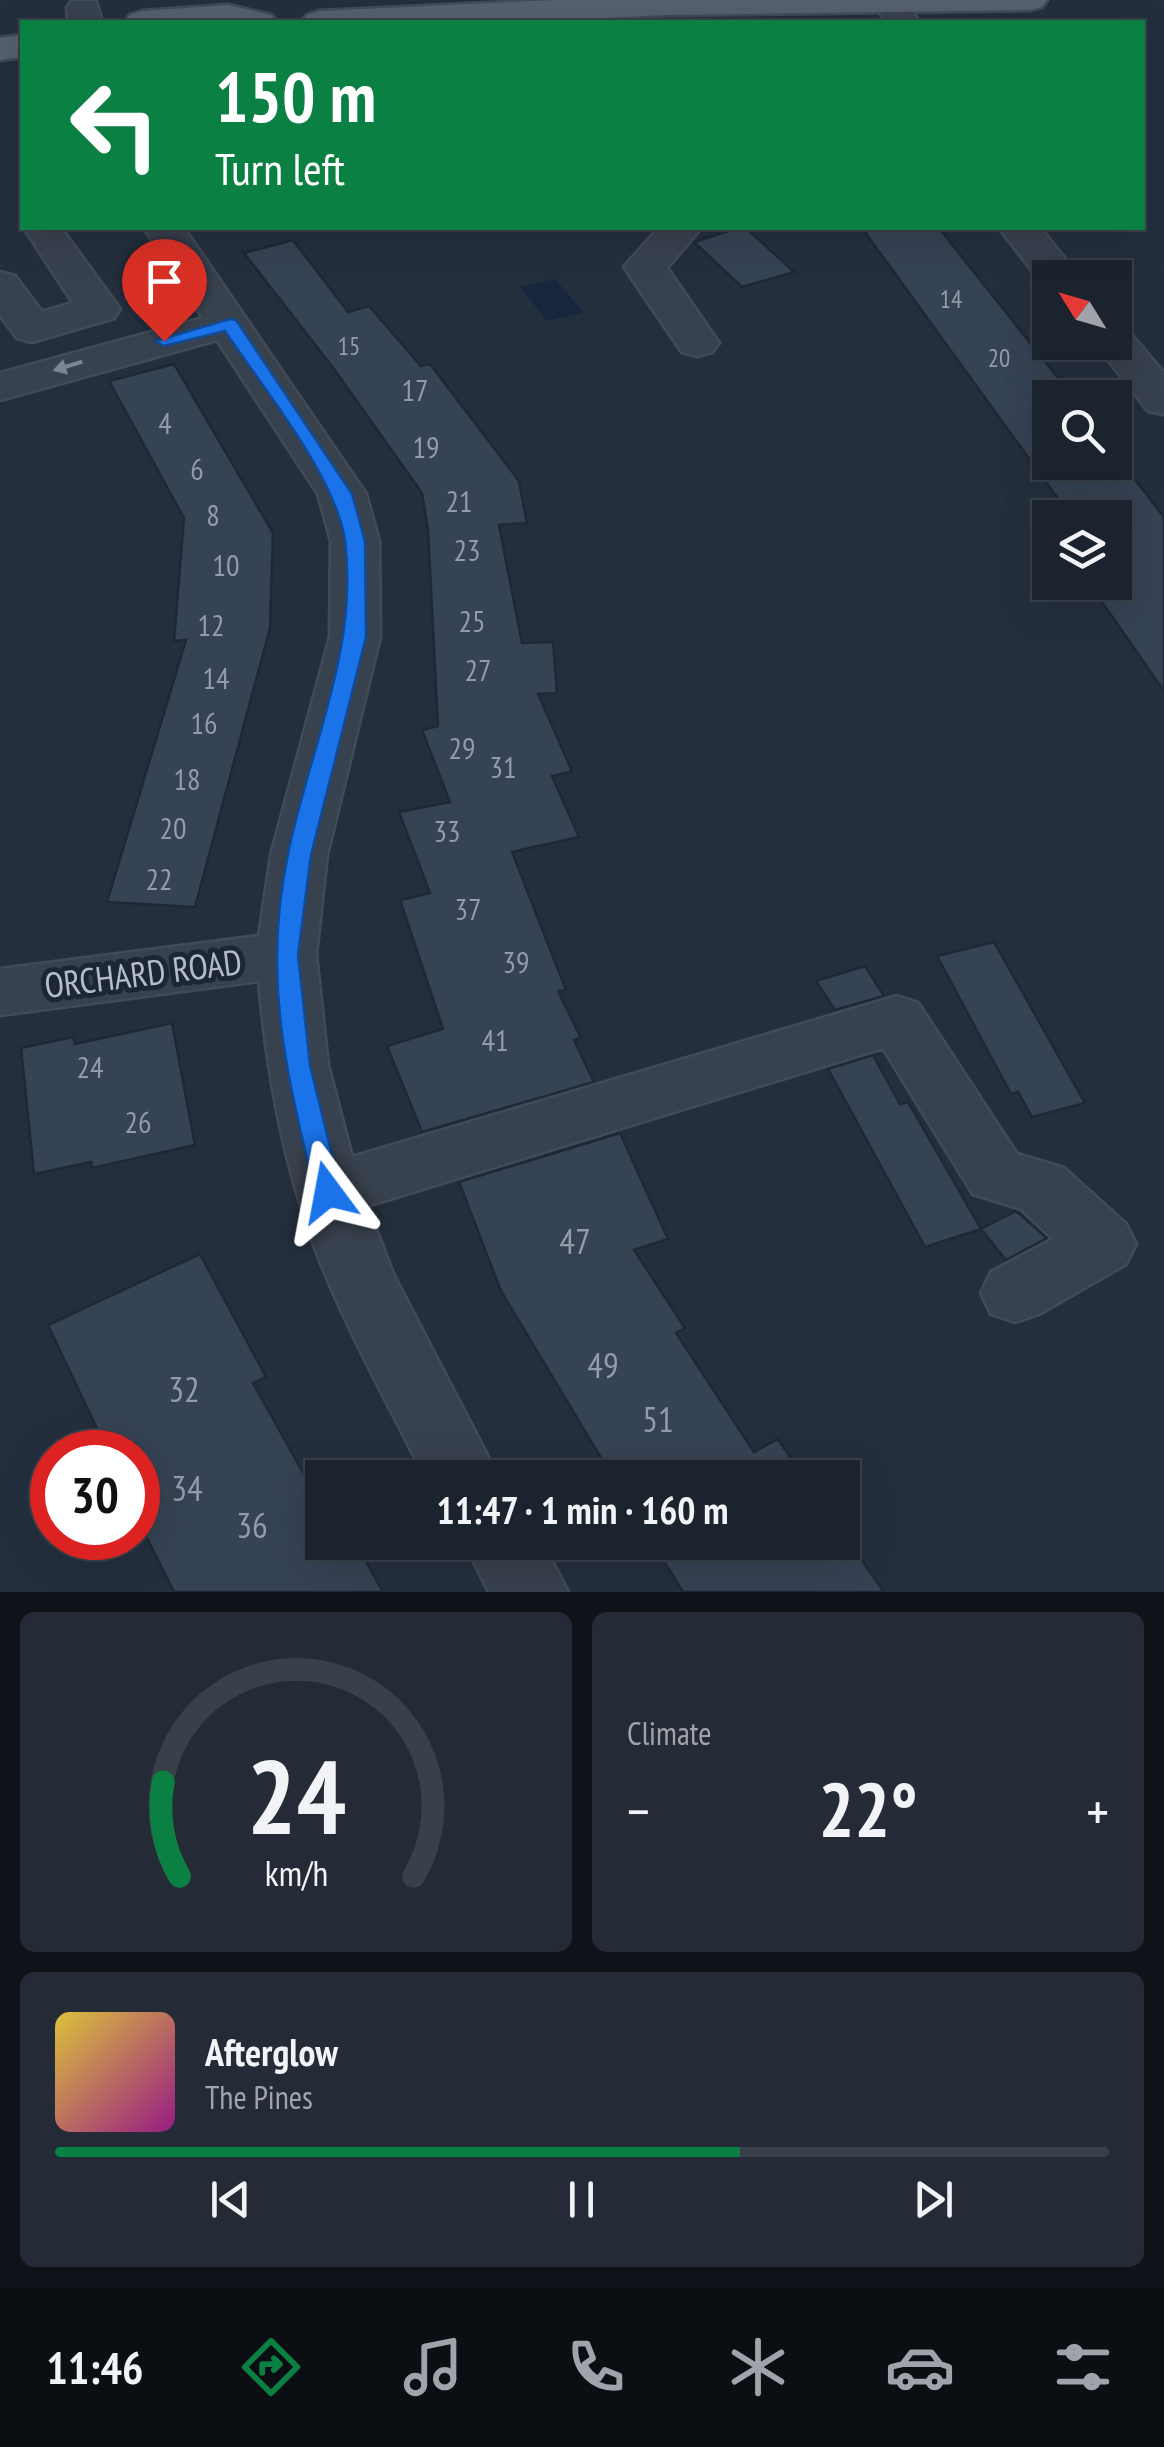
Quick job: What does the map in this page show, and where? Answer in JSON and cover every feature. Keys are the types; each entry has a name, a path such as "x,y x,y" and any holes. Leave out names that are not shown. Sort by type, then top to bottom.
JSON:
{"main road":[{"path":"389,20 424,19 468,7 665,3 896,13 1030,0"},
{"path":"171,20 228,16 248,20"}],"street":[{"path":"0,246 43,230 99,308 32,329 0,285"},
{"path":"165,230 342,494 355,541 355,637 299,855 286,955 297,1065 328,1192 363,1284 454,1460"},
{"path":"679,230 646,267 697,343"},
{"path":"1020,230 1045,260"},
{"path":"1,385 230,324"},
{"path":"1130,360 1164,401"},
{"name":"ORCHARD ROAD","path":"0,992 286,955"},
{"path":"328,1192 896,1020 996,1175 1042,1187 1103,1244 1015,1293"},
{"path":"511,1560 530,1592"}],"water":[{"path":"555,279 583,312 547,321 520,287"}],"building":[{"path":"732,230 748,230 794,272 742,287 694,242"},
{"path":"863,230 941,230 1032,345 1032,360 1044,360 1060,380 1032,380 1032,463"},
{"path":"293,240 348,312 369,306 421,366 430,364 519,481 527,523 499,525 522,643 553,642 557,693 538,694 572,771 552,776 579,837 512,852 566,990 558,991 581,1038 574,1040 594,1082 422,1132 387,1046 443,1029 400,900 430,893 399,812 450,802 422,730 438,726 428,531 422,493 334,369 244,253"},
{"path":"174,364 273,533 270,628 195,907 107,902 186,640 174,641 184,518 109,381"},
{"path":"1132,476 1164,517 1164,691 1101,600 1132,600 1132,500 1059,500 1044,480 1132,480"},
{"path":"994,942 1085,1103 1032,1117 1018,1092 1011,1094 937,956"},
{"path":"865,966 884,996 835,1010 816,981"},
{"path":"172,1023 195,1145 92,1168 91,1162 34,1174 21,1048 73,1037 75,1044"},
{"path":"873,1055 900,1104 908,1102 981,1229 925,1247 828,1069"},
{"path":"620,1133 668,1239 634,1250 685,1328 676,1333 754,1452 778,1439 792,1460 602,1460 501,1291 459,1182"},
{"path":"1016,1211 1047,1238 1006,1260 981,1229"},
{"path":"200,1254 266,1377 253,1383 305,1476 305,1560 365,1560 383,1592 174,1592 158,1560 160,1430 98,1430 48,1325"},
{"path":"860,1558 884,1592 683,1592 663,1560"}],"route":[{"path":"164,341 230,324 342,494 355,541 355,637 299,855 286,955 297,1065 328,1192"}]}
